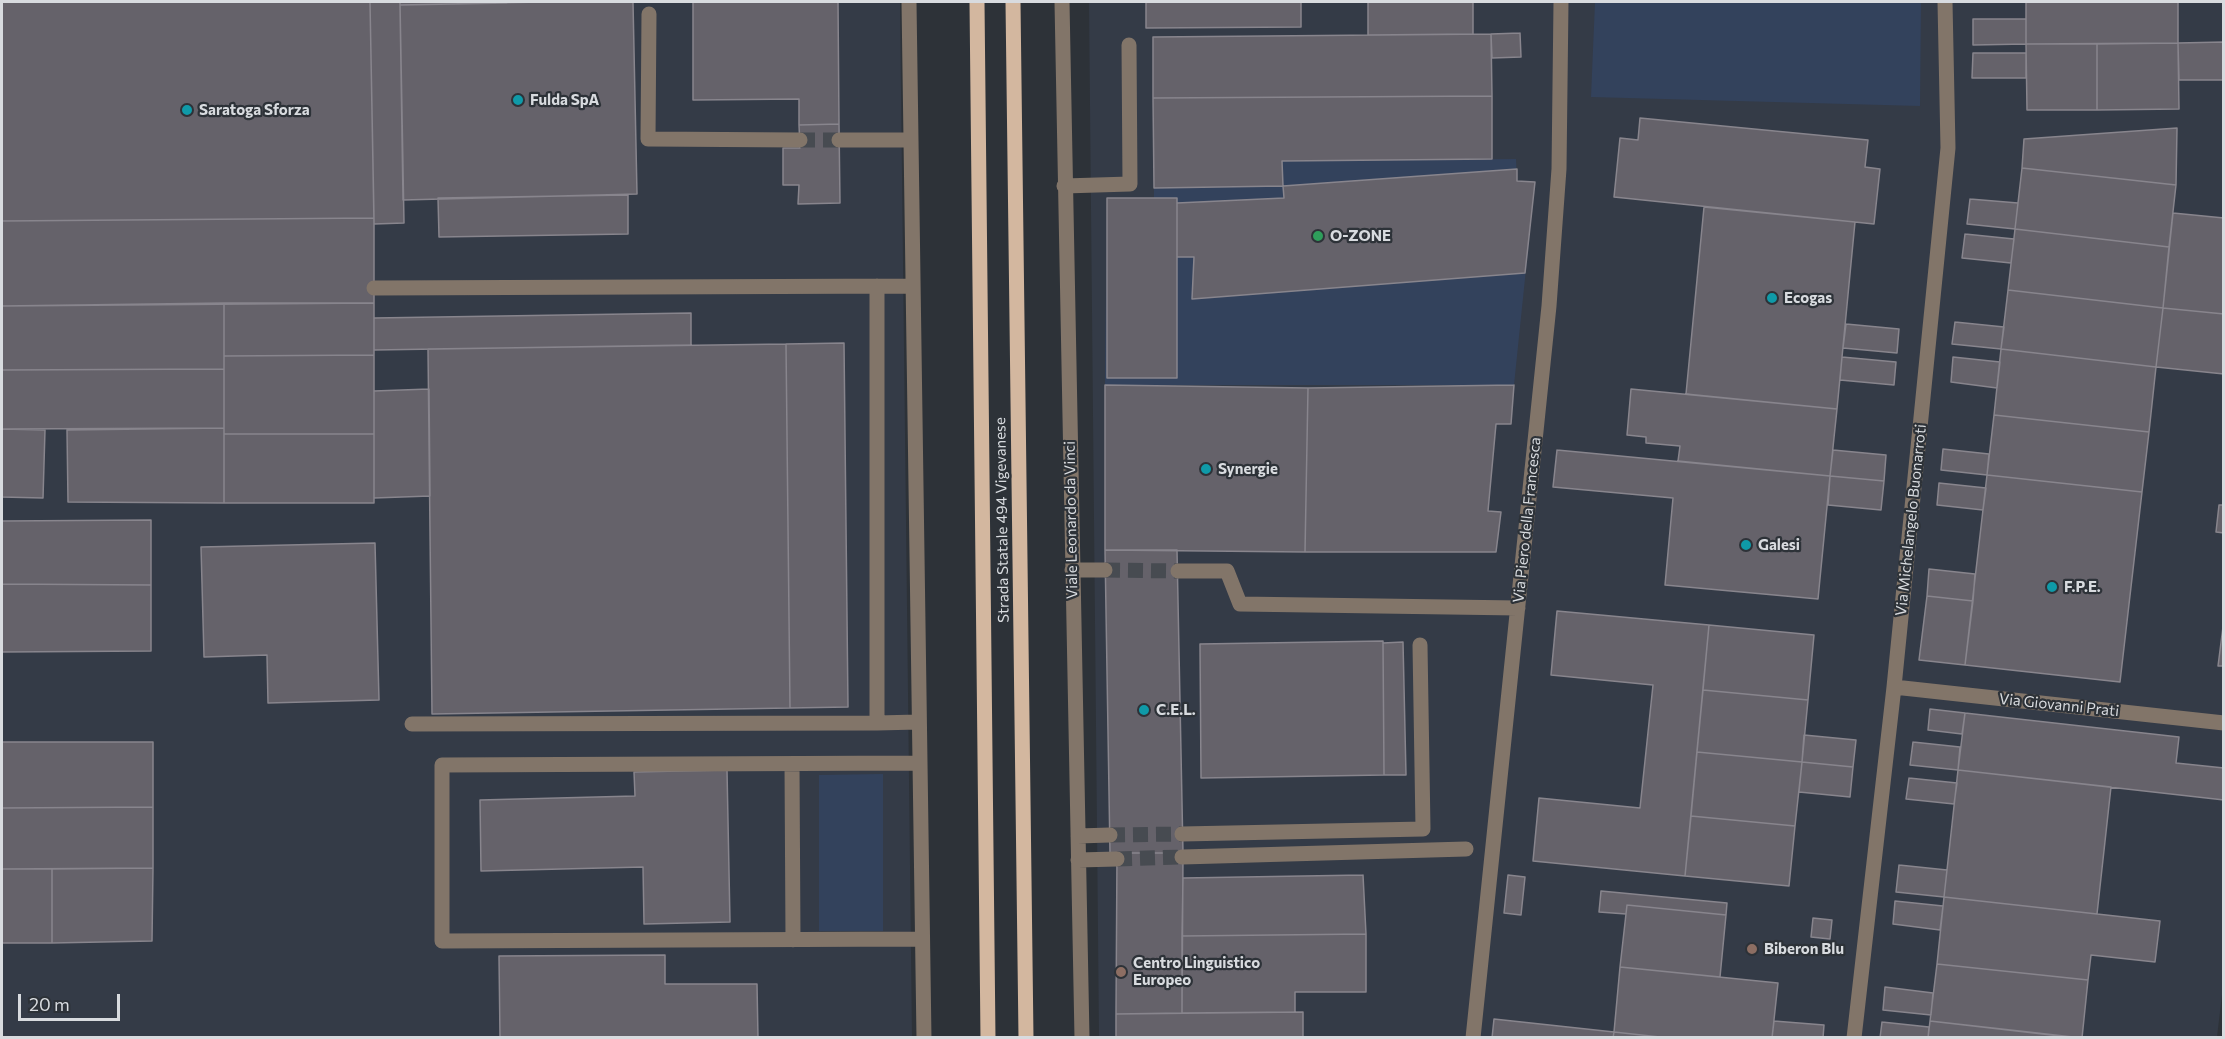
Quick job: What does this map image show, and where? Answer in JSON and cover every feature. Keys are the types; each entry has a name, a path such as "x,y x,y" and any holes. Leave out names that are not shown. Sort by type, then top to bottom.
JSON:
{"main road":[{"name":"Strada Statale 494 Vigevanese","path":"977,2 988,1038"},
{"name":"Strada Statale 494 Vigevanese","path":"1015,2 1026,1038"}],"street":[{"path":"909,2 924,1038"},
{"name":"Viale Leonardo da Vinci","path":"1062,2 1082,1038"},
{"name":"Via Piero della Francesca","path":"1473,1038 1549,306 1559,169 1562,2"},
{"name":"Via Michelangelo Buonarroti","path":"1854,1038 1894,687 1948,148 1945,2"},
{"path":"649,14 648,139 800,140"},
{"path":"1064,186 1130,184 1129,45"},
{"path":"839,140 911,141"},
{"path":"877,286 877,723"},
{"path":"374,288 913,286"},
{"path":"1072,570 1105,570"},
{"path":"1178,571 1227,571 1240,604 1518,608"},
{"path":"1182,834 1423,829 1420,645"},
{"name":"Via Giovanni Prati","path":"1894,687 2223,723"},
{"path":"412,724 918,722"},
{"path":"919,763 442,765 442,941 921,939"},
{"path":"792,764 793,940"},
{"path":"1078,836 1110,835"},
{"path":"1182,857 1466,849"},
{"path":"1078,860 1117,859"}],"shaded area":[{"path":"2,2 900,2 912,1037 2,1038"},
{"path":"1089,2 2223,2 2224,978 2217,1037 1099,1037"},
{"path":"1595,2 1921,2 1920,106 1591,97"},
{"name":"O-ZONE","path":"1516,159 1517,181 1535,182 1514,385 1105,385 1107,198 1154,198 1154,188 1282,186 1282,161"},
{"path":"883,774 883,931 819,931 819,775"}],"building":[{"name":"Saratoga Sforza","path":"2,2 370,2 374,218 2,221"},
{"path":"370,2 400,2 404,223 374,224"},
{"path":"400,2 507,2 507,3 400,5"},
{"name":"Fulda SpA","path":"633,2 637,194 403,200 400,5"},
{"path":"693,2 838,2 839,124 799,125 799,99 693,100"},
{"path":"1146,2 1301,2 1301,27 1146,28"},
{"path":"1368,2 1473,2 1473,34 1368,35"},
{"path":"2026,2 2178,2 2178,43 2026,44"},
{"path":"1973,19 2026,19 2026,44 1973,45"},
{"path":"1520,33 1521,57 1492,58 1491,34"},
{"path":"1491,34 1492,96 1153,98 1153,37"},
{"path":"2224,42 2224,80 2179,80 2178,43"},
{"path":"2178,43 2179,109 2097,110 2097,44"},
{"path":"2026,44 2097,44 2097,110 2027,110"},
{"path":"1973,53 2026,53 2026,78 1972,78"},
{"path":"1492,96 1492,159 1282,161 1283,186 1154,188 1153,98"},
{"path":"1640,118 1868,140 1865,167 1880,169 1874,224 1614,197 1620,138 1638,140"},
{"path":"839,124 840,203 798,204 799,185 783,185 783,148 800,148 799,125"},
{"path":"2177,128 2176,185 2022,168 2024,139"},
{"path":"2022,168 2176,185 2169,247 2015,229"},
{"path":"1517,169 1517,181 1535,182 1525,273 1192,299 1194,257 1177,257 1177,203 1284,198 1283,186"},
{"path":"628,195 628,234 439,237 438,198"},
{"path":"1107,198 1177,198 1177,378 1107,378"},
{"path":"1970,199 2018,203 2015,229 1967,224"},
{"name":"Ecogas","path":"1704,207 1855,222 1837,409 1686,394"},
{"path":"2173,213 2224,218 2224,314 2163,308"},
{"path":"374,218 374,303 2,306 2,221"},
{"path":"2015,229 2169,247 2163,308 2008,290"},
{"path":"1965,234 2014,239 2011,263 1962,258"},
{"path":"2008,290 2163,308 2156,367 2001,349"},
{"path":"224,303 224,369 2,370 2,306"},
{"path":"224,303 374,303 374,355 224,356"},
{"path":"2163,308 2224,314 2224,374 2156,367"},
{"path":"691,313 691,345 374,350 374,318"},
{"path":"1955,322 2004,327 2001,349 1952,344"},
{"name":"Ecogas","path":"1846,324 1899,329 1897,353 1843,348"},
{"path":"844,343 848,707 790,708 786,344"},
{"path":"786,344 790,708 432,714 428,349"},
{"path":"2001,349 2156,367 2149,432 1994,415"},
{"path":"374,355 374,434 224,434 224,356"},
{"path":"1842,357 1896,362 1894,385 1840,380"},
{"path":"1953,357 2000,362 1997,388 1951,382"},
{"path":"224,369 224,428 2,429 2,370"},
{"name":"Synergie","path":"1105,385 1308,388 1305,552 1105,550"},
{"path":"1514,385 1511,424 1496,424 1488,511 1501,512 1496,552 1305,552 1308,388"},
{"path":"429,389 430,496 374,498 374,391"},
{"path":"1631,389 1837,409 1830,476 1678,461 1680,446 1646,443 1646,437 1627,435"},
{"path":"1994,415 2149,432 2142,492 1987,475"},
{"path":"224,428 224,503 68,502 67,430"},
{"path":"2,429 45,430 43,498 2,497"},
{"path":"224,434 374,434 374,503 224,503"},
{"path":"1943,449 1989,454 1987,475 1941,470"},
{"name":"Galesi","path":"1557,450 1830,476 1818,599 1665,585 1673,498 1553,487"},
{"path":"1833,450 1886,455 1884,481 1830,476"},
{"name":"F.P.E.","path":"1987,475 2142,492 2120,682 1965,665"},
{"path":"1830,476 1884,481 1881,510 1828,505"},
{"path":"1939,483 1986,488 1983,510 1937,505"},
{"path":"2219,505 2224,505 2224,533 2216,532"},
{"path":"151,520 151,585 2,584 2,521"},
{"path":"375,543 379,700 268,703 267,655 204,657 201,547"},
{"name":"C.E.L.","path":"1105,550 1177,550 1183,853 1110,853"},
{"path":"1929,569 1975,574 1973,601 1927,596"},
{"path":"2,584 151,585 151,651 2,652"},
{"path":"1927,596 1973,601 1965,665 1919,660"},
{"path":"1557,611 1709,625 1685,876 1533,861 1539,798 1640,808 1653,685 1551,675"},
{"path":"2224,619 2224,666 2218,666"},
{"path":"1709,625 1814,635 1808,700 1703,690"},
{"path":"1383,641 1384,775 1201,778 1200,644"},
{"path":"1403,642 1406,775 1384,775 1383,643"},
{"path":"1703,690 1808,700 1802,762 1697,752"},
{"path":"1930,709 1965,713 1962,734 1928,730"},
{"path":"1965,713 2179,737 2176,763 2224,768 2224,800 1958,770"},
{"path":"1804,735 1856,740 1853,767 1802,762"},
{"path":"2,742 153,742 153,807 2,808"},
{"path":"1913,742 1960,747 1958,770 1910,765"},
{"path":"1697,752 1802,762 1795,826 1691,816"},
{"path":"1802,762 1853,767 1850,797 1799,792"},
{"path":"727,770 730,922 644,924 643,867 481,871 480,800 635,796 634,772"},
{"path":"1958,770 2111,787 2097,914 1944,897"},
{"path":"1909,778 1957,783 1954,804 1906,799"},
{"path":"153,807 153,868 2,869 2,808"},
{"path":"1691,816 1795,826 1789,886 1685,876"},
{"path":"1117,853 1183,853 1182,1013 1116,1014"},
{"path":"1899,865 1947,870 1944,897 1896,892"},
{"path":"153,868 152,941 52,943 52,869"},
{"path":"2,869 52,869 52,943 2,943"},
{"path":"1363,875 1366,934 1182,936 1183,878"},
{"path":"1508,875 1525,877 1521,915 1504,913"},
{"path":"1601,891 1727,903 1726,915 1627,905 1626,914 1599,912"},
{"path":"1944,897 2160,921 2155,962 2091,955 2088,980 1937,964"},
{"path":"1895,901 1943,906 1940,930 1893,924"},
{"path":"1627,905 1726,915 1720,977 1620,967"},
{"path":"1813,918 1832,920 1830,939 1811,937"},
{"path":"1366,934 1366,992 1295,992 1295,1012 1182,1013 1182,936"},
{"path":"665,955 665,984 757,984 758,1038 500,1038 499,956"},
{"path":"1937,964 2088,980 2082,1038 1930,1021"},
{"path":"1620,967 1778,983 1772,1038 1669,1038 1614,1032"},
{"path":"1885,987 1933,993 1931,1015 1883,1010"},
{"path":"1303,1012 1303,1038 1116,1038 1116,1014"},
{"path":"1494,1019 1614,1032 1613,1038 1492,1038"},
{"path":"1774,1021 1824,1025 1823,1038 1772,1038"},
{"path":"1930,1021 2077,1038 1928,1038"},
{"path":"1882,1022 1929,1027 1928,1038 1880,1038"},
{"path":"1614,1032 1669,1038 1613,1038"}],"tunnel":[{"path":"800,140 839,140"},
{"path":"1105,570 1178,571"},
{"path":"1110,835 1182,834"},
{"path":"1117,859 1182,857"}],"place":[{"name":"Fulda SpA","path":"518,100"},
{"name":"Saratoga Sforza","path":"187,110"},
{"name":"O-ZONE","path":"1318,236"},
{"name":"Ecogas","path":"1772,298"},
{"name":"Synergie","path":"1206,469"},
{"name":"Galesi","path":"1746,545"},
{"name":"F.P.E.","path":"2052,587"},
{"name":"C.E.L.","path":"1144,710"},
{"name":"Biberon Blu","path":"1752,949"},
{"name":"Centro Linguistico Europeo","path":"1121,972"}]}
